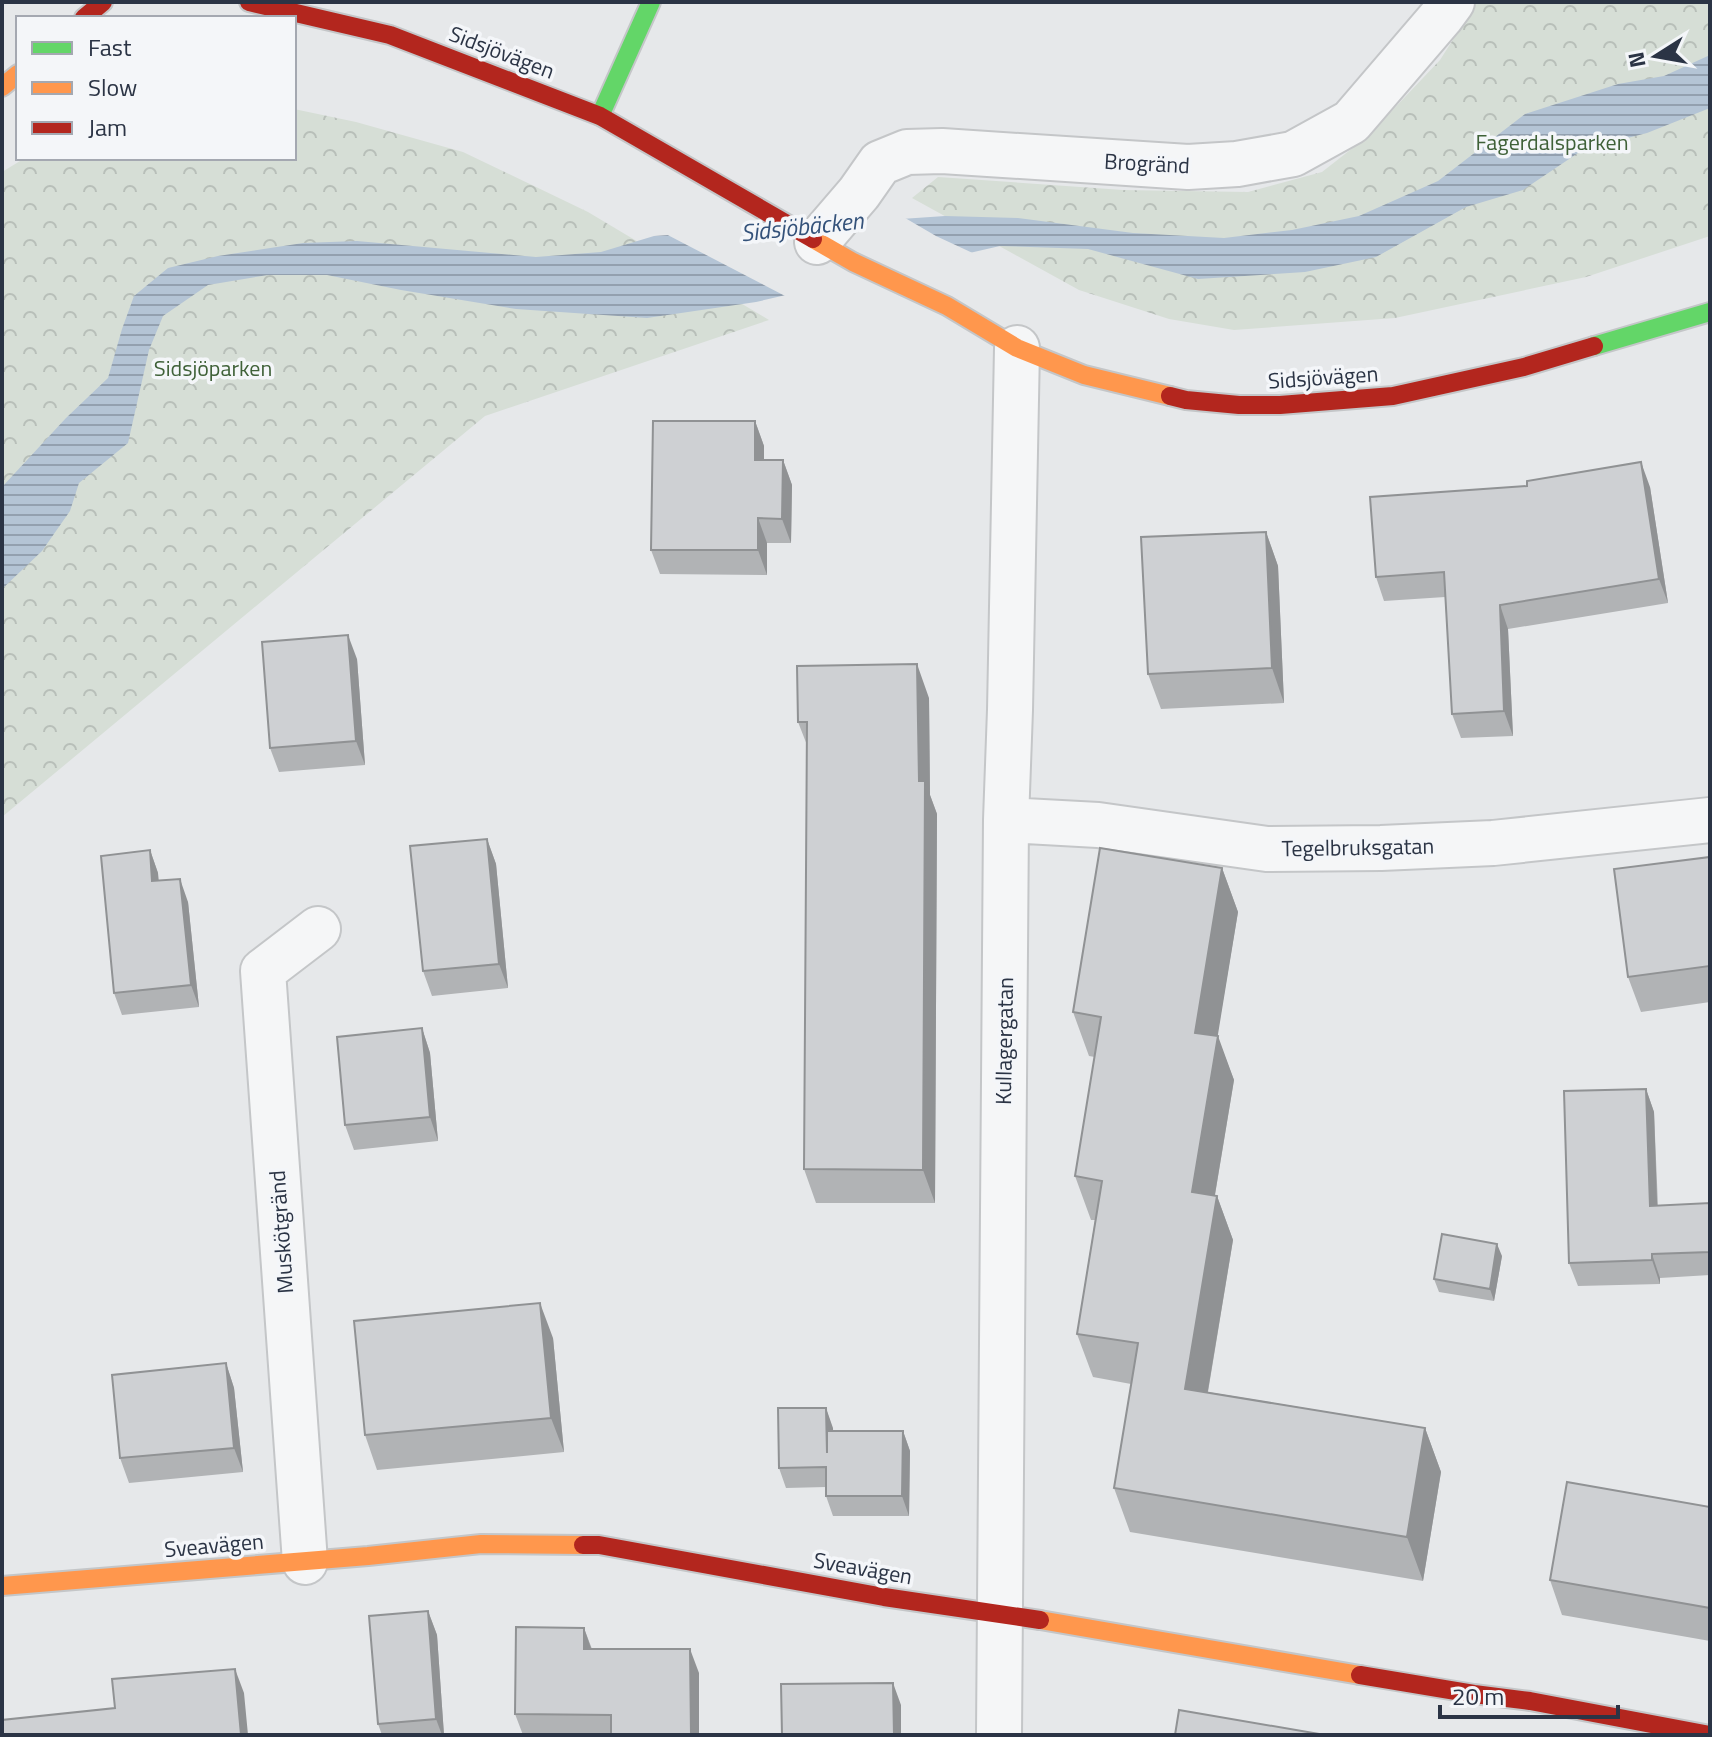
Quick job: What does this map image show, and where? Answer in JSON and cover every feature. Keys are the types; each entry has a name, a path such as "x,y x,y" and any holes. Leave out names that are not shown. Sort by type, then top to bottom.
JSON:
{"street":[{"path":"86,16 103,2"},
{"name":"Sidsjövägen","path":"249,2 390,35 600,116 817,242 947,306 1017,348 1084,375 1186,400 1280,405 1393,396 1524,367 1710,312"},
{"path":"600,116 651,2"},
{"name":"Brogränd","path":"817,242 880,163 907,152 942,151 1188,167 1237,164 1293,154 1351,122 1452,2"},
{"name":"Kullagergatan","path":"999,1735 1006,820 1017,348"},
{"name":"Tegelbruksgatan","path":"1006,820 1098,825 1267,849 1493,843 1710,820"},
{"name":"Muskötgränd","path":"305,1562 263,971 318,929"},
{"name":"Sveavägen","path":"2,1586 305,1562 481,1544 599,1545 884,1597 1530,1701 1710,1735"}],"green space":[{"name":"Fagerdalsparken","path":"1477,2 1710,2 1710,236 1586,277 1395,318 1234,330 1169,319 1079,290 912,198 938,177 1123,190 1248,192 1322,172 1368,136 1440,60"},
{"name":"Sidsjöparken","path":"296,109 356,122 463,152 588,212 769,320 485,416 2,817 2,172 22,160 296,160"}],"water":[{"name":"Sidsjöbäcken","path":"1710,55 1710,108 1647,133 1584,149 1523,190 1466,207 1376,257 1305,272 1198,279 1088,249 1000,246 756,302 647,318 516,309 327,275 268,275 208,285 163,316 149,350 128,443 79,483 70,511 42,551 2,589 2,487 108,378 134,296 168,268 218,256 303,243 357,241 536,257 601,252 654,236 945,216 1018,218 1133,233 1224,238 1292,230 1359,216 1438,181 1525,114 1618,84 1664,76"}],"pier":[{"path":"900,215 977,255 789,298 660,231"}],"building":[{"path":"653,421 755,421 755,460 783,460 782,519 758,518 758,550 651,550"},
{"path":"1641,462 1659,579 1500,605 1504,711 1452,714 1444,572 1376,577 1370,497 1527,486 1527,481"},
{"path":"1266,532 1272,668 1148,674 1141,537"},
{"path":"348,635 356,741 270,748 262,642"},
{"path":"917,664 919,781 925,781 923,1170 804,1169 807,722 798,722 797,666"},
{"path":"487,839 499,964 423,971 410,846"},
{"path":"1100,848 1222,868 1195,1033 1218,1036 1192,1192 1217,1196 1185,1389 1425,1428 1407,1537 1114,1488 1138,1343 1077,1334 1102,1181 1075,1176 1101,1017 1073,1012"},
{"path":"150,850 152,881 180,879 191,985 114,993 101,856"},
{"path":"1710,857 1710,966 1628,977 1614,869"},
{"path":"422,1028 430,1117 345,1125 337,1037"},
{"path":"1646,1089 1650,1206 1710,1203 1710,1252 1652,1254 1652,1260 1569,1263 1564,1091"},
{"path":"1442,1234 1497,1244 1490,1289 1434,1279"},
{"path":"540,1303 551,1418 365,1435 354,1321"},
{"path":"226,1363 234,1448 120,1458 112,1375"},
{"path":"778,1408 826,1408 827,1453 827,1431 903,1431 902,1496 826,1496 826,1467 779,1468"},
{"path":"1567,1482 1710,1507 1710,1608 1550,1580"},
{"path":"428,1611 436,1719 378,1724 369,1616"},
{"path":"516,1627 584,1628 584,1649 690,1649 691,1735 611,1735 611,1715 515,1714"},
{"path":"235,1669 241,1735 2,1735 2,1720 115,1708 112,1679"},
{"path":"893,1683 894,1735 782,1735 781,1684"},
{"path":"1179,1710 1325,1735 1175,1735"}],"traffic: fast":[{"path":"600,116 651,2"},
{"path":"1594,346 1710,312"}],"traffic: slow":[{"path":"2,87 16,76"},
{"path":"813,239 853,262 947,306 1017,348 1084,375 1170,396"},
{"path":"2,1586 481,1544 583,1545"},
{"path":"1040,1620 1360,1675"}],"traffic: jam":[{"path":"86,16 103,2"},
{"path":"249,2 390,35 600,116 813,239"},
{"path":"1170,396 1239,405 1393,396 1524,367 1594,346"},
{"path":"583,1545 599,1545 884,1597 1040,1620"},
{"path":"1360,1675 1530,1701 1710,1735"}]}
